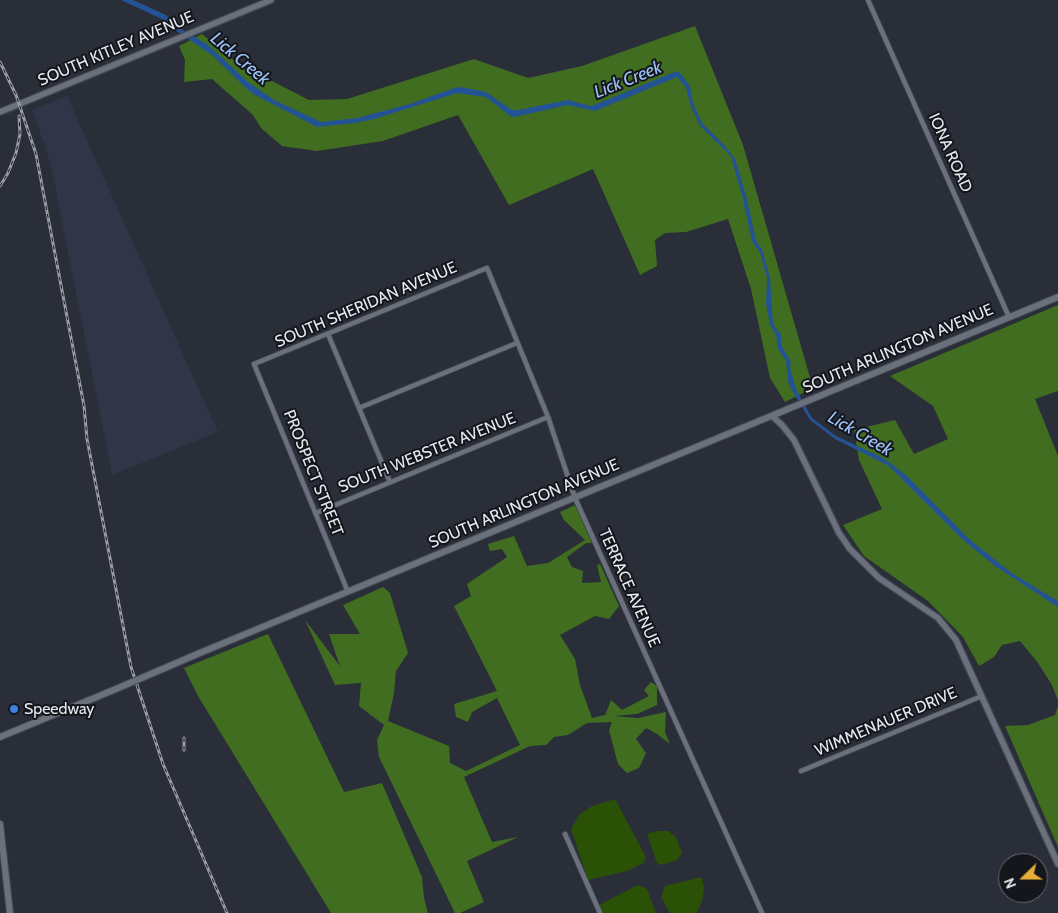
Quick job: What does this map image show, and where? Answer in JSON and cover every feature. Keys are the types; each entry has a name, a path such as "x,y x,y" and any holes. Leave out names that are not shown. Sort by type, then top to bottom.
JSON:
{"main road":[{"name":"SOUTH ARLINGTON AVENUE","path":"0,737 1058,297"},
{"path":"0,824 4,892 10,913"}],"street":[{"name":"SOUTH KITLEY AVENUE","path":"0,112 270,0"},
{"name":"IONA ROAD","path":"868,0 1009,317"},
{"name":"SOUTH SHERIDAN AVENUE","path":"254,364 486,268"},
{"name":"TERRACE AVENUE","path":"486,268 548,417 575,498 762,913"},
{"path":"328,334 390,482"},
{"path":"359,408 517,342"},
{"name":"PROSPECT STREET","path":"254,364 348,592"},
{"path":"772,416 794,440 846,544 859,560 875,575 944,624 960,646 1058,864"},
{"name":"SOUTH WEBSTER AVENUE","path":"316,513 548,417"},
{"name":"WIMMENAUER DRIVE","path":"801,772 982,696"},
{"path":"565,834 600,913"}],"shaded area":[{"path":"67,96 218,432 112,475 53,175 46,148 32,110"}],"green space":[{"path":"695,26 743,145 813,388 785,402 770,378 751,289 728,219 686,232 665,233 655,240 657,266 640,275 593,169 509,205 458,115 383,141 317,151 282,146 261,128 253,115 212,79 184,82 185,60 179,46 202,34 237,63 309,100 347,99 474,59 528,78 582,66"},
{"path":"1058,305 1058,391 1035,399 1058,456 1058,701 1052,685 1038,663 1020,641 1002,645 994,657 979,666 963,637 928,601 864,556 843,525 882,509 859,460 854,430 895,420 914,454 948,439 933,406 890,376"},
{"path":"575,505 592,543 586,543 567,557 572,567 583,571 582,583 601,582 597,565 600,564 619,606 609,619 595,616 560,635 575,659 580,685 592,718 605,715 611,700 622,710 649,696 644,690 651,682 657,686 657,705 637,714 614,716 638,718 666,712 665,732 670,744 646,728 636,739 646,753 639,768 627,773 618,764 609,730 612,722 587,723 568,735 554,737 546,745 530,746 464,777 492,842 518,837 467,861 484,902 460,913 455,913 379,757 377,740 384,725 359,706 361,683 335,685 305,620 340,666 329,634 360,634 343,605 383,587 390,593 408,653 396,671 394,693 388,721 449,746 450,763 466,771 520,745 497,698 472,712 468,722 456,717 454,704 497,691 454,606 471,596 467,584 507,557 502,549 490,551 488,544 514,536 527,566 548,563 585,540 564,520 560,512"},
{"path":"268,634 344,792 382,783 422,877 428,913 331,913 198,696 184,668"},
{"path":"1058,706 1058,847 1005,726 1028,725 1055,715"},
{"path":"615,799 646,857 643,863 627,871 588,880 571,829 580,814 592,806"},
{"path":"657,831 668,831 676,837 682,853 677,860 661,865 657,863 647,834"},
{"path":"702,877 704,888 702,901 697,913 670,913 661,897 665,886"},
{"path":"638,885 647,889 656,913 603,913 599,905"}],"water":[{"name":"Lick Creek","path":"121,0 133,0 166,15 183,30 208,45 248,82 274,100 321,122 357,118 410,104 461,87 486,92 512,110 568,100 590,106 677,71 690,86 693,103 702,123 735,159 746,195 756,240 763,252 770,278 773,324 781,335 781,345 791,362 790,368 796,389 812,418 836,436 881,457 893,465 909,478 970,540 1013,574 1058,601 1058,607 995,566 962,539 889,466 835,439 810,420 788,382 786,361 778,349 776,335 770,325 766,304 767,277 760,253 752,241 731,157 700,126 691,107 686,88 677,77 595,111 568,105 514,117 510,116 486,97 457,93 374,119 317,127 255,95 212,55 175,30 164,20"}],"railway":[{"path":"0,62 16,95 36,154 84,406 87,439 131,667 163,764 227,913"},
{"path":"0,186 8,173 16,153 20,134 19,116"},
{"path":"184,738 184,750"}],"place":[{"name":"Speedway","path":"14,709"}]}
